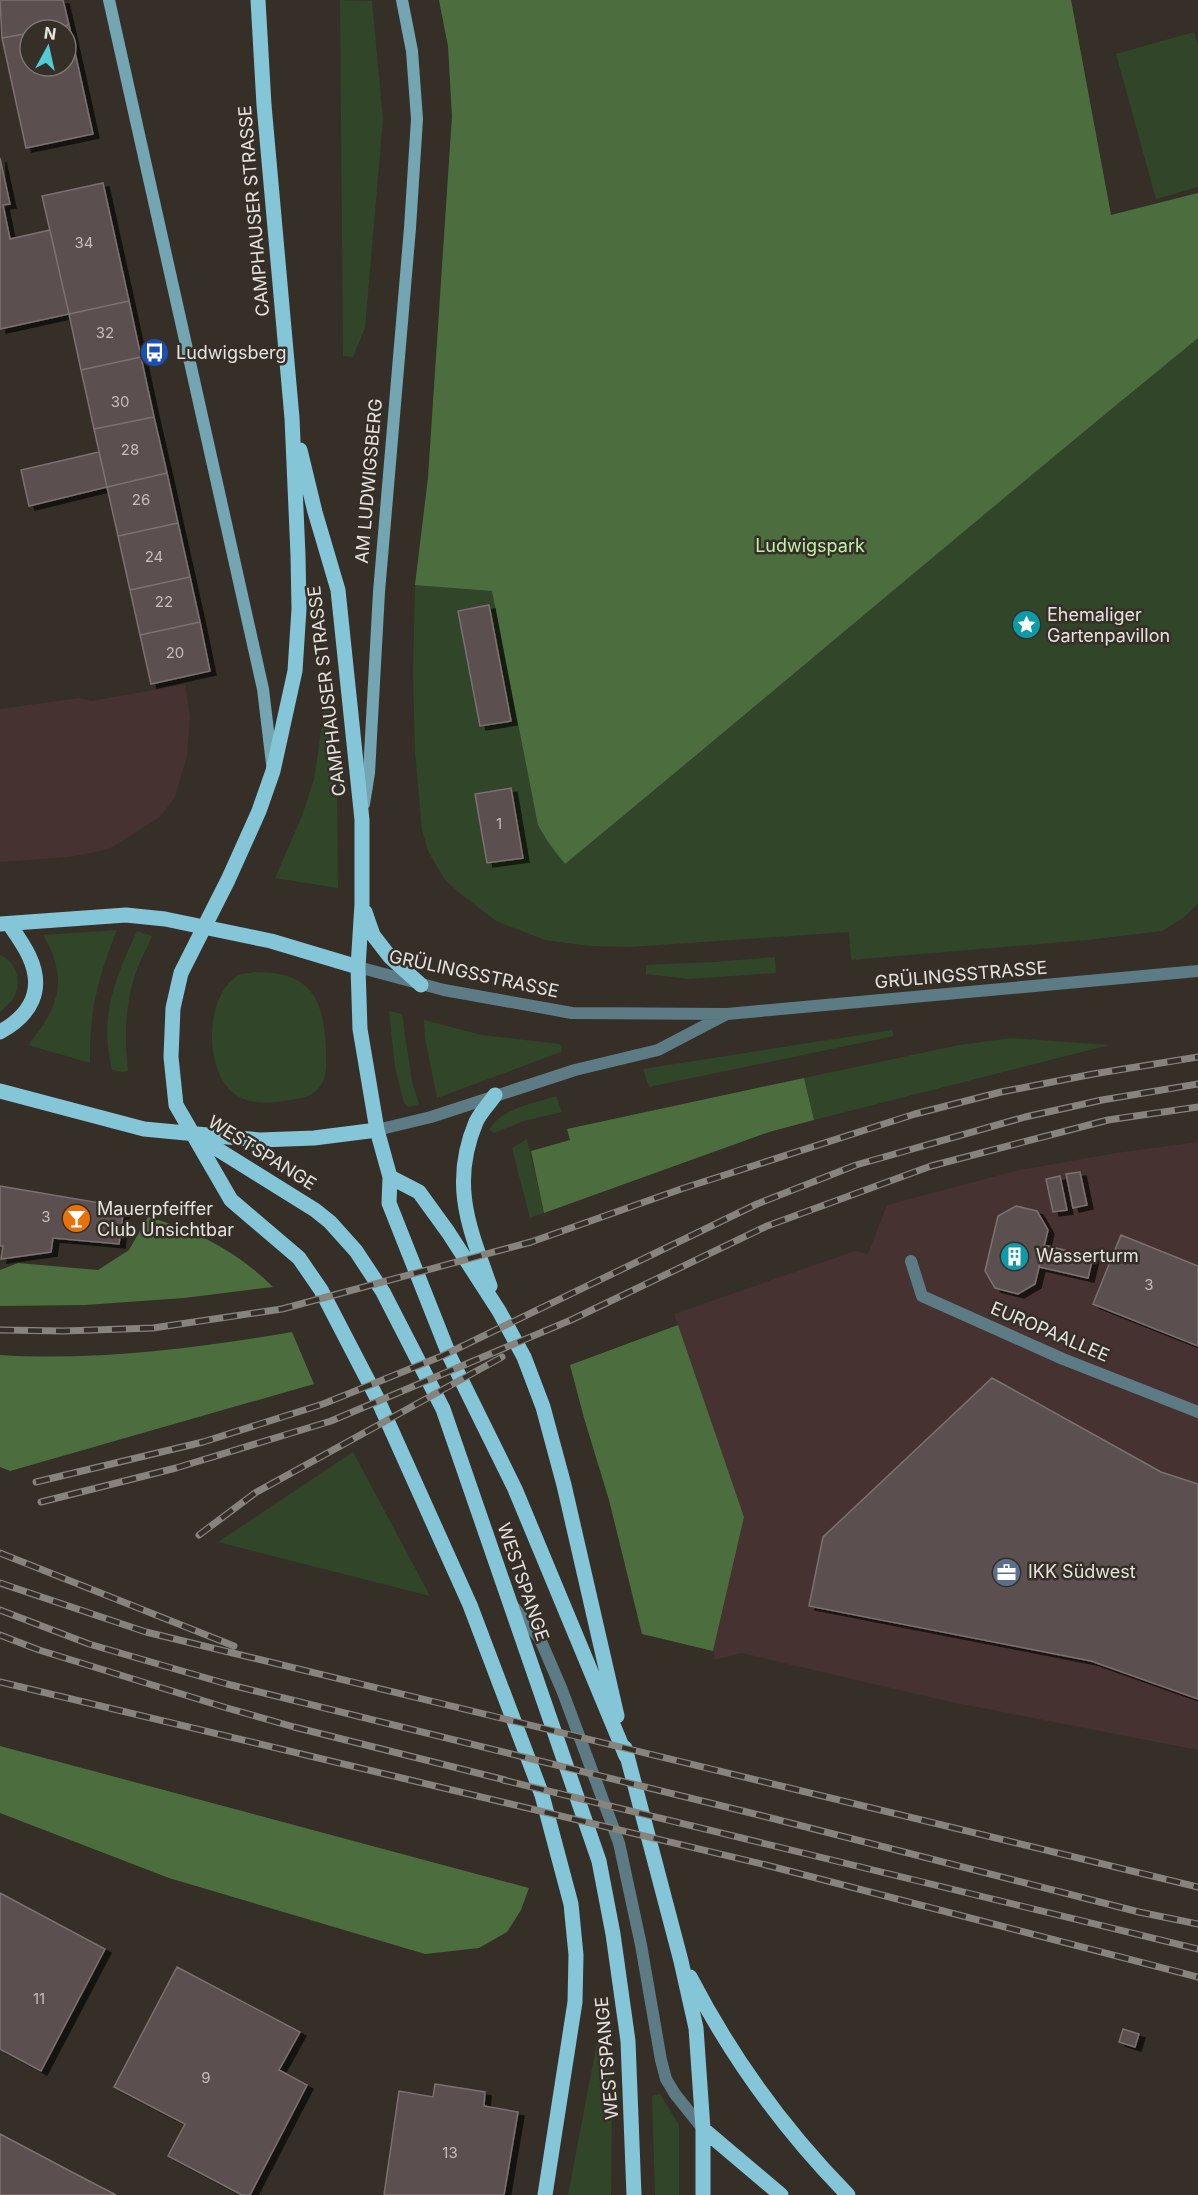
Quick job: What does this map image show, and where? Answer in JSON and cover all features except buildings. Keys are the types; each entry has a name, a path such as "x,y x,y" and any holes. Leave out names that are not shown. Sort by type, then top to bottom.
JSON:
{"main road":[{"path":"109,0 263,689 273,771 240,854 181,973 172,1008 171,1057 176,1105 190,1132"},
{"name":"CAMPHAUSER STRASSE","path":"258,0 264,105 292,418 299,609 295,671 273,771"},
{"name":"AM LUDWIGSBERG","path":"377,1130 360,1029 358,967 362,904 362,820 369,773 379,592 417,119 412,51 402,0"},
{"name":"CAMPHAUSER STRASSE","path":"292,418 315,512 338,590 362,820"},
{"path":"362,904 373,935 390,957 421,985"},
{"path":"5,924 126,915 165,919 271,942 358,967"},
{"path":"0,1032 16,1024 31,1005 37,984 29,956 5,924"},
{"path":"0,1091 144,1129 260,1140 314,1138 377,1130"},
{"path":"495,1095 477,1121 464,1160 462,1178 471,1232 499,1311"},
{"name":"WESTSPANGE","path":"377,1130 390,1177 389,1203 431,1311 450,1357 515,1489 626,1756"},
{"name":"WESTSPANGE","path":"190,1132 315,1209 330,1222 383,1292 442,1409 599,1861 613,1934 628,2041 634,2195"},
{"name":"WESTSPANGE","path":"190,1132 231,1200 299,1258 321,1290 377,1398 470,1605 542,1795 571,1904 576,1955 575,2002 545,2195"},
{"name":"WESTSPANGE","path":"390,1177 419,1192 448,1232 499,1311 524,1358 543,1407 564,1485 626,1756 681,1961 696,2028 703,2129 703,2195"},
{"path":"681,1961 716,2027 758,2089 791,2133 848,2195"},
{"path":"703,2129 781,2195"}],"street":[{"name":"GRÜLINGSSTRASSE","path":"358,967 421,985 572,1013 727,1014 1198,971"},
{"name":"GRÜLINGSSTRASSE","path":"377,1130 431,1117 575,1070 658,1050 727,1014"},
{"name":"EUROPAALLEE","path":"911,1261 922,1296 1064,1359 1198,1412"},
{"path":"510,1602 540,1639 562,1690 619,1843 641,1945 663,2070 675,2094 703,2129"}],"shaded area":[{"path":"185,684 190,717 187,756 175,797 160,817 109,849 70,857 0,862 0,709 79,698 92,701"},
{"path":"1198,1142 1198,1750 951,1702 741,1653 715,1660 713,1651 744,1517 674,1314 855,1251 868,1254 887,1205 1019,1170 1116,1153"}],"green space":[{"path":"340,0 372,1 383,119 365,328 353,357 343,356"},
{"name":"Ludwigspark","path":"439,0 1071,0 1111,215 1198,193 1198,904 1183,918 1162,931 1087,940 851,960 849,932 630,947 589,946 545,940 496,921 445,880 428,851 422,830 415,752 413,674 415,585 428,478 452,116 448,46"},
{"name":"Ludwigspark","path":"439,0 1071,0 1111,215 1198,193 1198,338 565,864 538,825 492,591 415,585 428,478 452,116 448,46"},
{"path":"1194,32 1198,45 1198,187 1156,199 1116,54"},
{"path":"332,690 337,783 338,888 275,878 302,816 314,779 327,691"},
{"path":"117,930 96,995 91,1027 90,1063 28,1045 47,1018 57,992 56,965 43,935"},
{"path":"137,931 152,936 130,992 126,1031 128,1071 123,1072 112,1070 107,1042 108,1020 116,980"},
{"path":"0,955 14,967 18,985 13,999 0,1012"},
{"path":"775,957 776,973 689,979 646,974 646,965"},
{"path":"255,972 274,973 302,983 317,1002 325,1032 326,1071 321,1085 307,1096 271,1103 244,1099 232,1092 223,1081 216,1066 212,1032 219,999 226,986 237,976"},
{"path":"389,1011 402,1014 412,1082 419,1104 409,1107 404,1103 395,1067"},
{"path":"424,1020 482,1035 560,1044 561,1052 437,1098 425,1038"},
{"path":"892,1030 894,1036 649,1087 643,1069"},
{"path":"1012,1038 1109,1045 814,1120 804,1078 959,1045"},
{"path":"804,1078 814,1120 769,1132 544,1213 531,1151 570,1140 567,1129"},
{"path":"556,1096 562,1112 524,1121 494,1133 489,1130 494,1123 509,1112"},
{"path":"527,1139 544,1213 530,1218 512,1148"},
{"path":"148,1217 183,1228 215,1244 260,1274 273,1287 184,1298 85,1305 0,1306 0,1270 18,1263 98,1270 129,1250"},
{"path":"678,1325 744,1517 713,1651 642,1634 609,1500 570,1365"},
{"path":"292,1332 314,1384 10,1471 0,1467 0,1355 110,1355 220,1343"},
{"path":"353,1452 430,1596 218,1542"},
{"path":"0,1746 529,1888 521,1910 507,1932 479,1948 425,1954 169,1878 0,1813"},
{"path":"603,2033 609,2038 612,2108 611,2195 568,2195 598,2037"},
{"path":"660,2094 679,2125 679,2195 655,2195 652,2096"}],"railway":[{"path":"0,1330 64,1331 153,1328 282,1309 531,1242 684,1188 915,1114 1001,1092 1198,1057"},
{"path":"36,1482 203,1442 323,1404 442,1356 757,1204 856,1165 1025,1117 1102,1100 1198,1084"},
{"path":"41,1502 176,1468 331,1421 571,1320 767,1226 931,1166 1108,1120 1198,1107"},
{"path":"199,1535 255,1493 502,1357"},
{"path":"0,1553 234,1646"},
{"path":"0,1583 146,1632 1198,1887"},
{"path":"0,1610 89,1644 227,1684 763,1816 1139,1912 1198,1924"},
{"path":"0,1635 39,1650 227,1708 505,1780"},
{"path":"0,1682 766,1865 1198,1977"},
{"path":"503,1780 1198,1949"}],"place":[{"name":"Ludwigsberg","path":"155,353"},
{"name":"Ehemaliger Gartenpavillon","path":"1026,625"},
{"name":"Mauerpfeiffer Club Unsichtbar","path":"76,1219"},
{"name":"Wasserturm","path":"1015,1256"},
{"name":"IKK Südwest","path":"1007,1572"}]}
